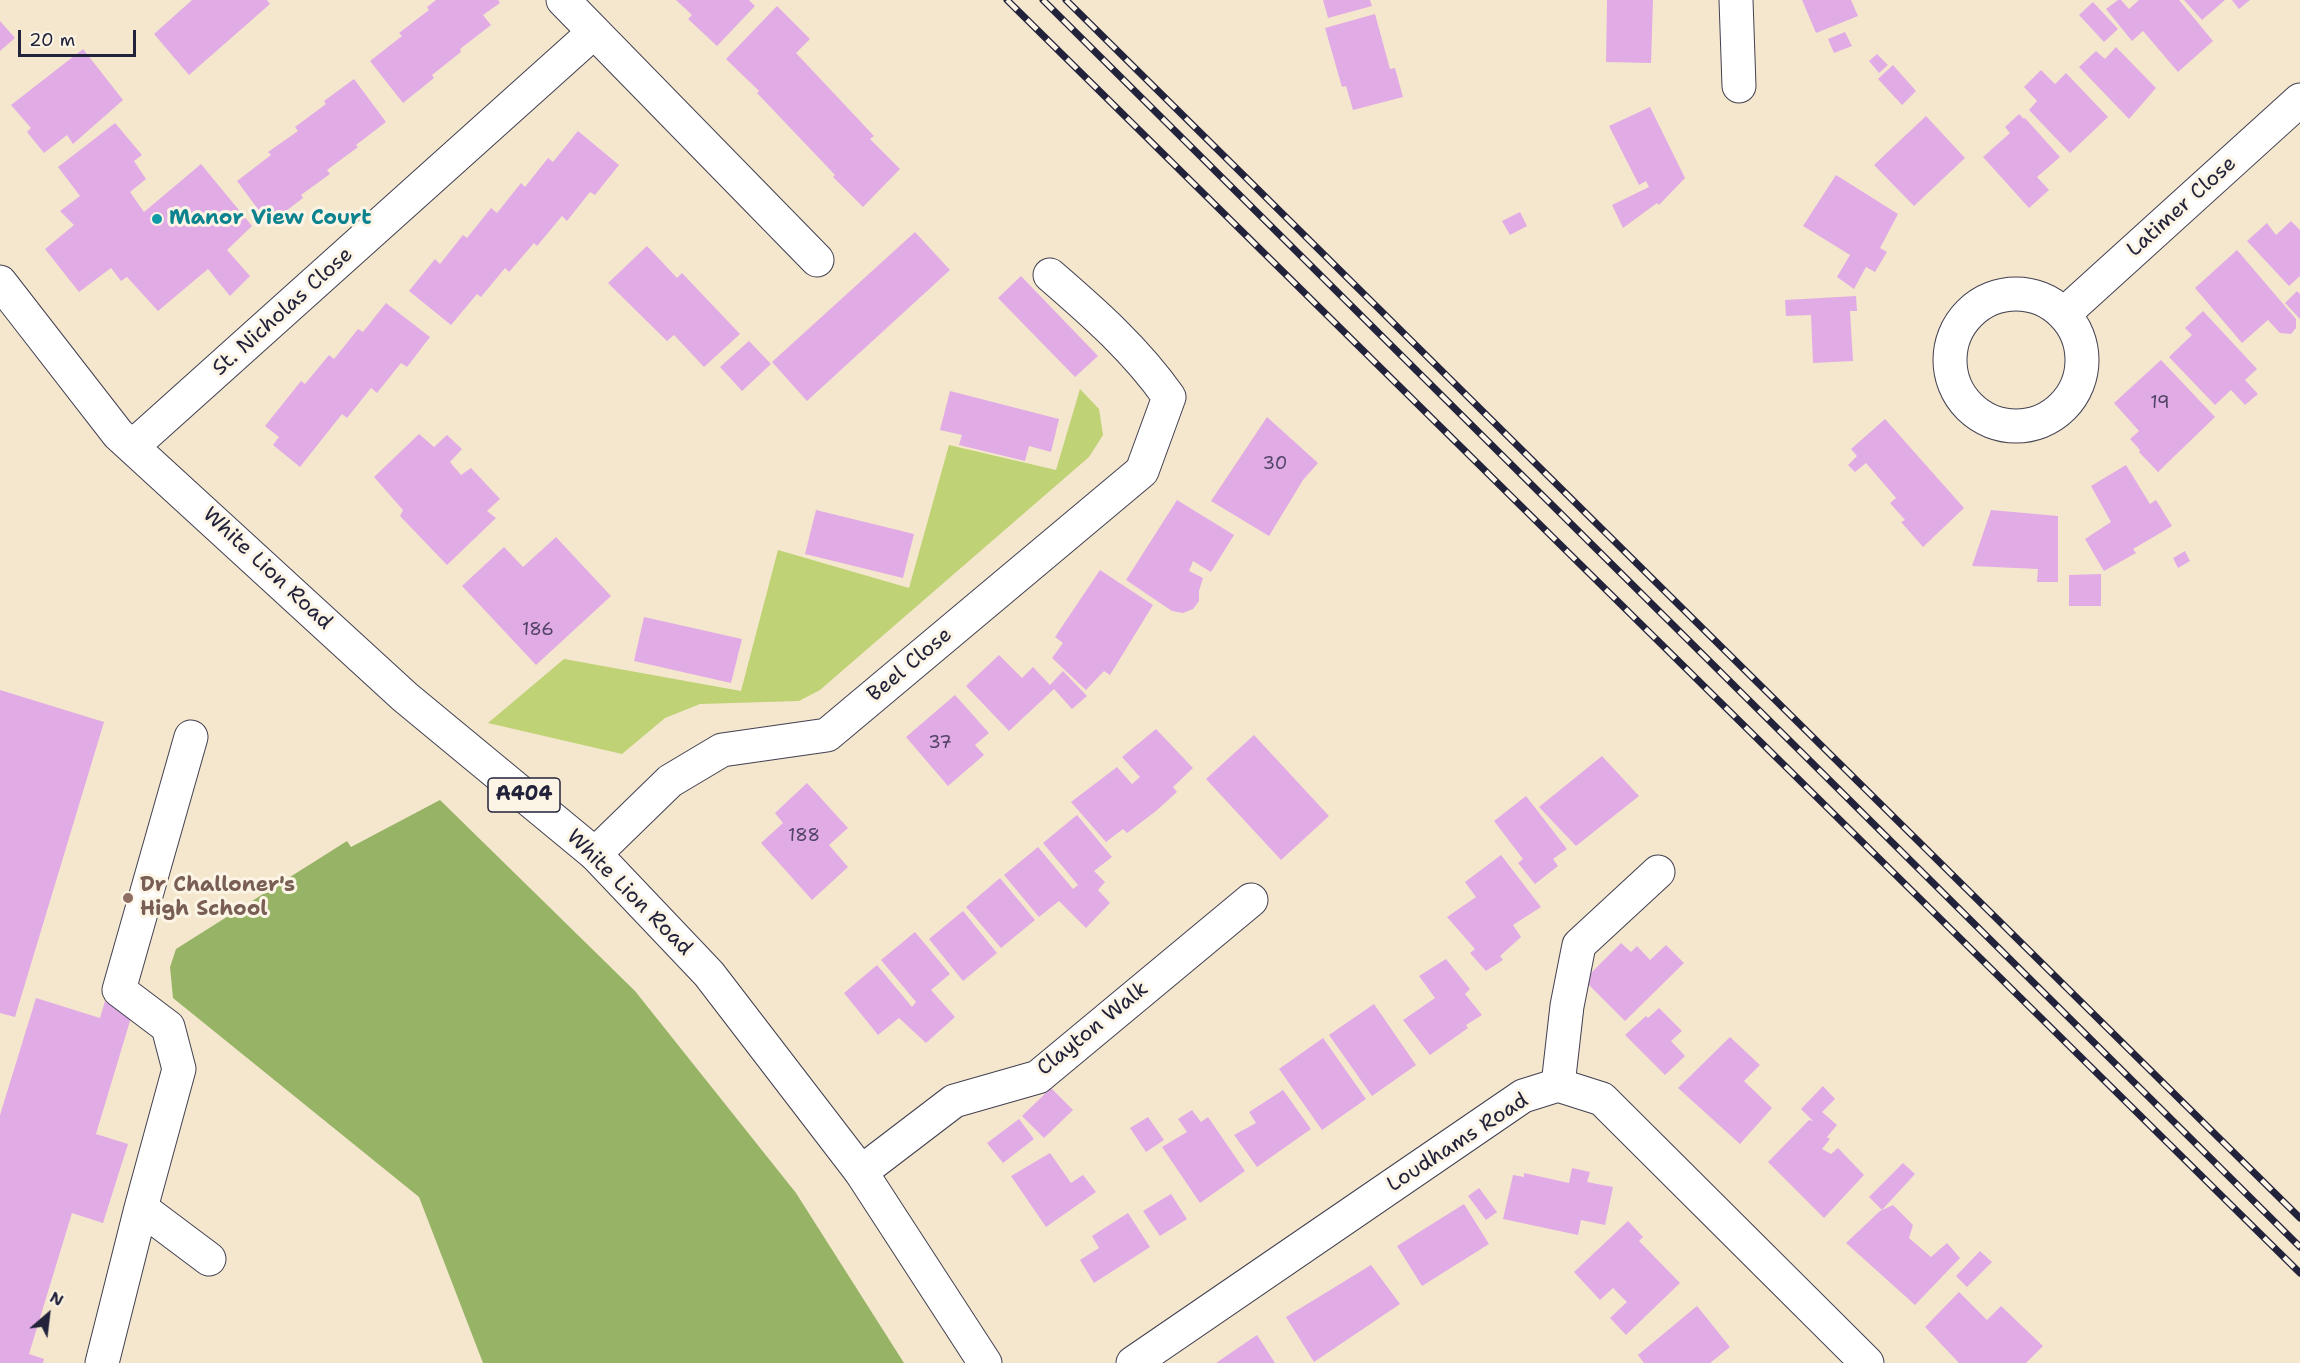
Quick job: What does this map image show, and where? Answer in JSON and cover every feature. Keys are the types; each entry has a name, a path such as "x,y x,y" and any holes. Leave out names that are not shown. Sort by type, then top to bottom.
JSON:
{"street":[{"path":"563,0 817,260"},
{"path":"1736,0 1740,86"},
{"name":"St. Nicholas Close","path":"133,446 593,33"},
{"name":"Latimer Close","path":"2065,313 2300,100"},
{"name":"Beel Close","path":"595,854 670,781 722,750 827,735 1142,471 1169,397 1112,329 1050,275"},
{"name":"White Lion Road","path":"0,282 118,434 405,697 595,854 709,974 861,1172 985,1363"},
{"path":"2007,294 2030,294 2065,313 2078,335 2083,357 2080,378 2071,398 2057,413 2037,423 2010,428 1992,423 1976,412 1960,396 1952,376 1950,354 1956,332 1968,314 1986,300 2007,294"},
{"path":"102,1363 179,1069 168,1027 119,990 191,737"},
{"path":"1658,872 1579,945 1567,1006 1558,1085 1602,1099 1867,1363"},
{"name":"Clayton Walk","path":"861,1172 954,1101 1038,1077 1251,900"},
{"name":"Loudhams Road","path":"1133,1363 1523,1096 1558,1085"},
{"path":"141,1208 209,1259"}],"green space":[{"path":"1080,389 1099,409 1103,435 1089,457 820,690 799,701 700,704 665,718 622,754 488,723 564,659 741,691 778,550 909,588 949,445 1056,470"},
{"path":"440,800 635,991 796,1193 904,1363 483,1363 419,1197 173,998 170,967 176,949 347,841 351,847"}],"building":[{"path":"192,0 267,0 270,4 189,75 154,34"},
{"path":"436,0 498,0 500,3 483,15 491,25 460,49 461,52 432,75 434,78 403,103 370,61 402,36 399,33 429,10 427,7"},
{"path":"676,0 749,0 755,6 717,46 688,19 692,15"},
{"path":"1323,0 1370,0 1372,6 1328,18"},
{"path":"1607,0 1653,0 1651,63 1606,62"},
{"path":"1802,0 1851,0 1858,16 1816,33"},
{"path":"2121,0 2129,9 2139,0 2179,0 2213,41 2178,72 2143,31 2132,41 2106,9"},
{"path":"2184,0 2225,0 2202,20"},
{"path":"2232,0 2250,0 2239,9"},
{"path":"2093,2 2118,29 2104,42 2079,15"},
{"path":"777,6 810,39 796,53 874,136 870,139 900,169 863,207 757,93 759,91 726,59"},
{"path":"1375,14 1390,69 1395,68 1403,97 1353,110 1346,86 1342,87 1325,28"},
{"path":"0,21 15,38 0,51"},
{"path":"1845,32 1852,46 1834,53 1828,39"},
{"path":"2116,47 2156,88 2129,119 2079,67 2096,51 2105,59"},
{"path":"83,49 123,100 73,144 67,135 44,153 27,132 31,128 11,105"},
{"path":"1877,54 1888,65 1879,73 1869,61"},
{"path":"1893,65 1916,91 1902,105 1878,79"},
{"path":"2041,70 2055,84 2066,73 2108,117 2070,153 2029,110 2037,101 2024,87"},
{"path":"354,79 386,122 327,170 330,174 301,195 303,198 269,224 237,181 271,155 268,152 298,131 295,127 326,104 324,101"},
{"path":"1650,107 1685,178 1659,205 1657,203 1623,228 1612,205 1649,187 1646,181 1639,185 1609,126"},
{"path":"2019,114 2060,157 2037,177 2049,190 2029,208 1983,157 2010,133 2005,127"},
{"path":"1926,116 1965,158 1914,206 1874,165"},
{"name":"Manor View Court","path":"115,123 142,155 134,161 146,179 130,192 144,212 201,164 252,226 227,250 250,276 230,296 208,269 158,311 127,277 121,281 111,268 79,292 45,249 74,225 60,211 80,196 58,167"},
{"path":"578,131 619,165 595,195 590,192 567,221 562,216 537,246 534,243 509,272 505,268 481,297 477,294 451,325 409,291 435,259 440,264 463,235 467,238 491,208 497,213 521,183 525,187 548,158 553,162"},
{"path":"1836,175 1898,214 1880,248 1887,252 1875,272 1866,267 1854,289 1837,277 1850,255 1803,226"},
{"path":"1520,212 1527,226 1510,235 1502,221"},
{"path":"2291,221 2300,230 2300,276 2289,286 2247,241 2267,223 2276,235"},
{"path":"915,232 950,270 807,401 772,362"},
{"path":"647,246 677,278 682,273 740,334 704,367 674,335 667,341 608,283"},
{"path":"2237,250 2296,319 2296,328 2291,334 2280,333 2268,320 2242,343 2195,288"},
{"path":"1021,276 1098,356 1075,377 998,298"},
{"path":"2297,291 2300,294 2300,319 2285,303"},
{"path":"1856,296 1857,311 1850,311 1853,361 1813,363 1811,315 1786,316 1785,300"},
{"path":"386,303 430,337 407,367 401,363 377,393 371,388 347,418 342,414 300,467 273,445 279,437 265,426 301,381 305,384 329,355 334,359 358,329 363,332"},
{"path":"2203,311 2257,369 2245,380 2258,394 2245,405 2231,390 2215,405 2169,357 2192,335 2185,328"},
{"path":"749,341 771,364 742,391 720,367"},
{"path":"2161,360 2215,417 2158,472 2130,439 2139,431 2114,403"},
{"path":"950,391 1059,419 1051,452 1029,446 1025,461 959,445 962,435 940,430"},
{"path":"1267,417 1318,463 1303,480 1269,536 1211,501"},
{"path":"1885,419 1964,508 1923,547 1901,522 1905,520 1890,503 1896,498 1866,463 1855,472 1848,465 1857,456 1851,449"},
{"path":"419,434 434,447 447,435 462,449 450,462 461,475 471,468 500,499 487,511 496,518 447,565 400,516 403,510 374,477"},
{"path":"2126,465 2150,504 2156,500 2172,526 2133,549 2136,553 2104,571 2085,539 2111,522 2091,486"},
{"path":"1177,500 1234,535 1211,572 1193,561 1189,571 1203,578 1199,601 1193,609 1183,613 1172,611 1126,580"},
{"path":"816,510 914,534 903,578 805,554"},
{"path":"1991,510 2058,516 2058,582 2037,582 2038,569 1972,566"},
{"path":"556,537 611,596 536,665 462,586 504,547 523,567"},
{"path":"2185,551 2190,561 2178,568 2173,558"},
{"path":"1100,570 1153,605 1110,675 1104,671 1086,690 1052,658 1063,643 1055,637"},
{"path":"2101,574 2101,606 2069,606 2069,575"},
{"path":"644,617 742,639 731,683 634,661"},
{"path":"999,655 1022,678 1033,667 1050,685 1063,671 1087,696 1072,709 1054,689 1009,731 966,686"},
{"path":"0,690 104,722 15,1017 0,1013"},
{"path":"955,695 989,733 975,745 984,755 948,786 906,737"},
{"path":"1156,729 1193,768 1173,787 1177,792 1156,811 1127,833 1123,829 1106,842 1071,802 1117,767 1132,784 1140,777 1122,757"},
{"path":"1254,735 1329,816 1281,860 1206,779"},
{"path":"1602,756 1639,796 1576,846 1539,807"},
{"path":"807,783 848,828 829,845 848,867 812,900 761,843 783,823 775,813"},
{"path":"1526,796 1567,849 1553,859 1558,866 1535,884 1518,863 1523,859 1494,821"},
{"path":"1077,815 1112,857 1094,871 1105,882 1098,890 1110,903 1086,928 1059,901 1039,917 1004,875 1038,847 1073,889 1078,885 1043,843"},
{"path":"1501,855 1541,907 1513,925 1521,937 1500,956 1503,960 1486,971 1470,953 1475,949 1447,917 1476,897 1465,882"},
{"path":"1000,878 1035,920 1001,948 966,907"},
{"path":"963,911 997,953 963,981 929,939"},
{"path":"915,932 950,974 931,990 955,1017 926,1043 899,1018 878,1035 844,993 877,965 912,1007 916,1002 881,960"},
{"path":"1621,943 1631,952 1637,946 1650,960 1666,945 1684,963 1625,1021 1584,980"},
{"path":"1446,959 1470,989 1465,994 1482,1015 1466,1025 1468,1028 1430,1055 1403,1020 1435,998 1419,976"},
{"path":"36,998 100,1018 105,1001 133,1011 96,1134 128,1144 103,1223 72,1213 29,1354 44,1359 43,1363 0,1363 0,1115"},
{"path":"1374,1004 1416,1065 1372,1096 1329,1035"},
{"path":"1659,1008 1682,1031 1671,1041 1685,1056 1665,1075 1625,1035 1646,1016 1648,1018"},
{"path":"1730,1037 1760,1065 1744,1081 1772,1108 1740,1144 1678,1088"},
{"path":"1323,1038 1366,1099 1322,1130 1279,1069"},
{"path":"1823,1086 1835,1099 1822,1112 1837,1125 1827,1137 1830,1139 1822,1149 1831,1154 1838,1148 1864,1175 1824,1218 1768,1162 1809,1120 1813,1121 1801,1109"},
{"path":"1051,1088 1073,1110 1044,1138 1022,1116"},
{"path":"1283,1090 1311,1129 1257,1167 1234,1135 1256,1123 1249,1112"},
{"path":"1192,1110 1201,1122 1208,1117 1245,1171 1200,1203 1162,1147 1187,1132 1178,1119"},
{"path":"1148,1117 1164,1140 1146,1152 1130,1128"},
{"path":"1019,1119 1034,1139 1003,1163 987,1143"},
{"path":"1050,1153 1071,1183 1083,1175 1096,1192 1046,1227 1011,1176"},
{"path":"1903,1163 1915,1174 1882,1210 1869,1197"},
{"path":"1572,1168 1590,1172 1587,1182 1613,1187 1605,1225 1581,1220 1578,1235 1503,1219 1513,1175 1524,1177 1524,1173 1569,1183"},
{"path":"1479,1188 1497,1212 1486,1220 1468,1196"},
{"path":"1171,1194 1187,1219 1160,1236 1143,1211"},
{"path":"1464,1204 1489,1244 1422,1286 1397,1246"},
{"path":"1893,1205 1913,1225 1909,1238 1931,1257 1947,1243 1960,1258 1915,1305 1846,1243 1880,1211"},
{"path":"1128,1213 1150,1247 1094,1283 1080,1260 1099,1248 1092,1236"},
{"path":"1628,1221 1643,1237 1639,1241 1680,1283 1626,1335 1610,1318 1627,1302 1613,1288 1600,1300 1574,1272"},
{"path":"1980,1251 1992,1262 1967,1287 1956,1276"},
{"path":"1371,1265 1400,1304 1314,1362 1286,1317"},
{"path":"1959,1292 1987,1320 2001,1306 2043,1346 2026,1363 1959,1363 1925,1327"},
{"path":"1697,1306 1730,1347 1710,1363 1644,1363 1638,1355"},
{"path":"1257,1335 1275,1363 1216,1363"}],"railway":[{"path":"1007,0 2300,1273"},
{"path":"1043,0 2300,1247"},
{"path":"1066,0 2300,1218"}],"place":[{"name":"Manor View Court","path":"157,219"},
{"name":"Dr Challoner's High School","path":"128,898"}]}
